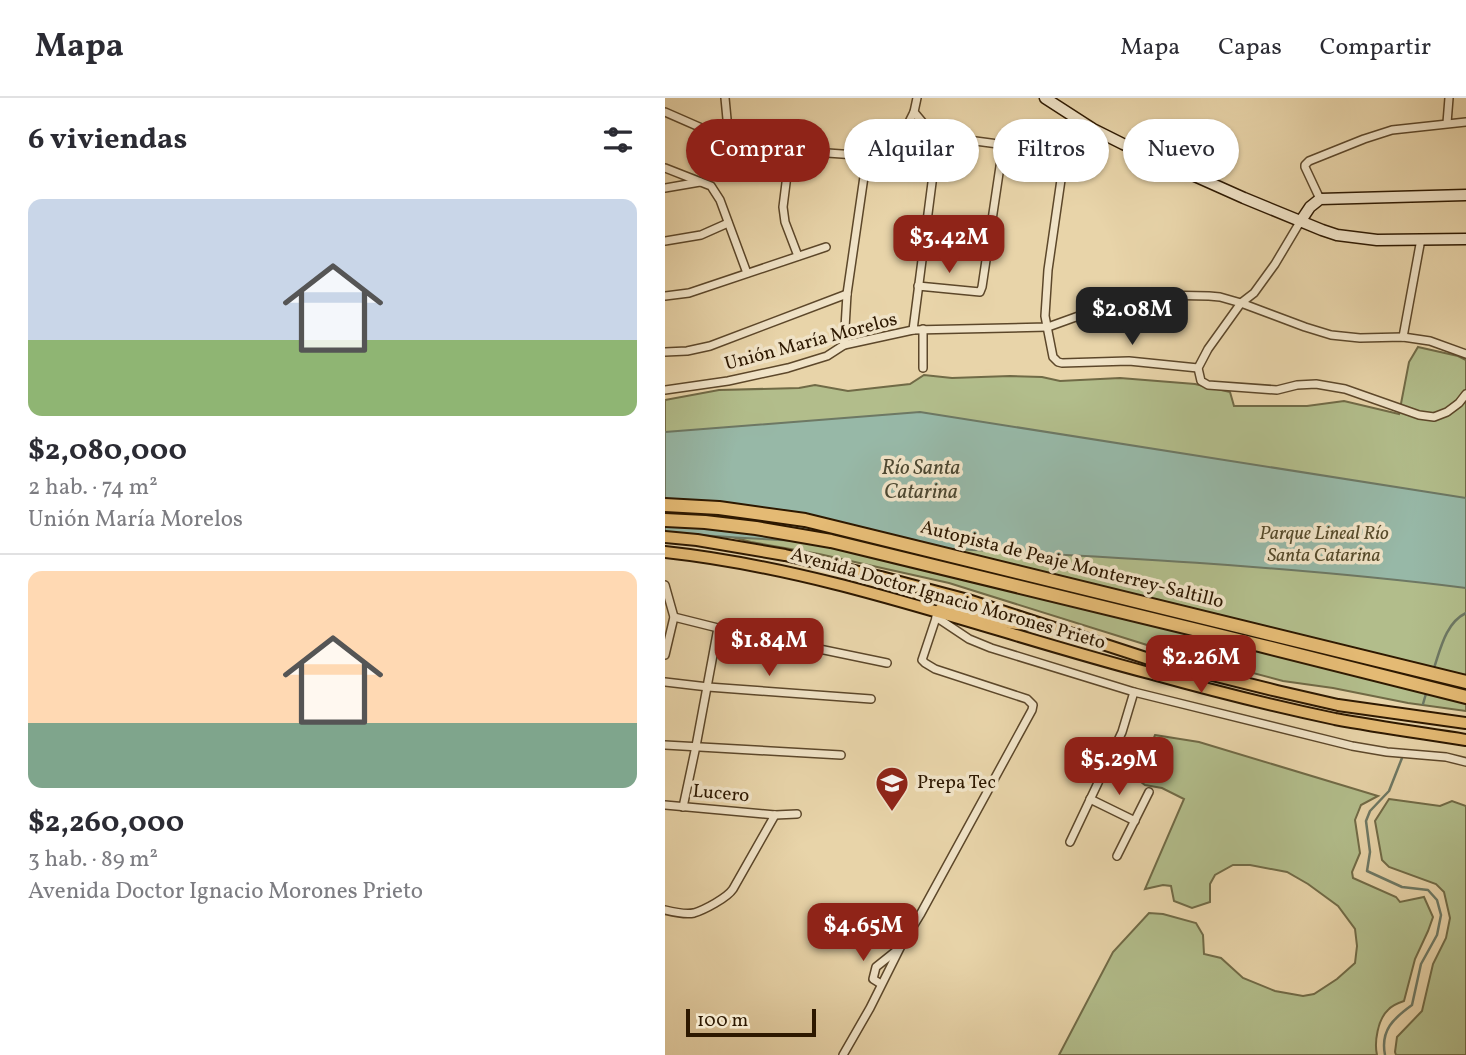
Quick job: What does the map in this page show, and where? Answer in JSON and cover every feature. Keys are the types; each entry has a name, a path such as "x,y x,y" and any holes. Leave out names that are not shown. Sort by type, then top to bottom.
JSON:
{"highway":[{"name":"Autopista de Peaje Monterrey-Saltillo","path":"665,505 719,508 805,520 1466,682"},
{"name":"Autopista de Peaje Monterrey-Saltillo","path":"665,520 756,528 831,541 1466,697"}],"main road":[{"name":"Avenida Doctor Ignacio Morones Prieto","path":"665,537 785,555 881,577 968,600 1152,660 1277,691 1338,705 1466,723"},
{"name":"Avenida Doctor Ignacio Morones Prieto","path":"665,552 783,571 1261,702 1337,719 1466,740"},
{"path":"937,614 947,605 1023,625 1037,622"}],"street":[{"path":"725,98 727,119"},
{"path":"910,119 917,98"},
{"path":"1045,98 1093,129 1153,158 1300,222 1337,235 1377,240 1466,239"},
{"path":"1447,123 1449,98"},
{"path":"665,111 686,121"},
{"path":"914,112 920,119"},
{"path":"1076,118 1065,152 1048,270 1045,316 1052,354 1056,361 1062,363 1129,361 1198,368"},
{"path":"1321,199 1305,170 1305,165 1309,162 1392,130 1466,122"},
{"path":"918,286 980,292 1002,153 998,144 979,141"},
{"path":"665,168 686,176"},
{"path":"665,188 696,182"},
{"path":"702,182 714,190 747,273"},
{"path":"786,182 784,216 798,256"},
{"path":"844,345 847,294 863,182"},
{"path":"913,330 932,182"},
{"path":"1466,195 1321,199 1310,207 1275,264 1254,293 1241,303 1198,368 1201,381 1205,384 1277,390 1316,384 1345,389 1419,415 1434,417 1447,412 1466,394"},
{"path":"665,241 701,235 728,223"},
{"path":"1403,337 1421,239"},
{"path":"665,296 689,293 826,247"},
{"path":"665,352 710,346 847,294"},
{"name":"Unión María Morelos","path":"665,390 728,381 788,368 827,356 844,345 913,330 1048,327 1123,300 1158,295 1209,296 1241,303 1331,335 1360,338 1403,337 1430,341 1466,354"},
{"path":"923,329 923,369"},
{"path":"665,585 674,617 665,654"},
{"path":"843,1055 1033,708 1027,699 935,669 925,663 922,660 937,614 969,639 984,646 1134,692 1353,746 1446,757 1466,762"},
{"path":"674,617 887,663"},
{"path":"683,807 718,628"},
{"path":"665,682 871,699"},
{"path":"1070,842 1122,732 1134,692"},
{"path":"665,745 841,755"},
{"path":"1118,856 1149,792"},
{"path":"1090,799 1135,821"},
{"name":"Lucero","path":"665,805 797,814"},
{"path":"665,910 694,912 727,895 733,889 775,814"}],"green space":[{"name":"Parque Lineal Río Santa Catarina","path":"1418,347 1466,360 1466,711 1283,681 1147,645 949,583 713,532 665,527 665,400 719,390 799,388 815,385 848,391 910,384 924,375 952,378 1042,377 1060,381 1120,378 1195,384 1230,392 1234,406 1307,406 1344,401 1399,414 1409,362"},
{"path":"1155,735 1199,742 1378,796 1361,805 1355,820 1360,853 1352,872 1353,878 1396,897 1400,902 1424,897 1433,917 1415,959 1404,1001 1391,1007 1379,1025 1377,1055 1059,1055 1113,952 1149,913 1196,923 1203,935 1204,954 1221,958 1243,978 1275,991 1303,996 1314,994 1355,963 1355,929 1338,906 1287,872 1250,865 1233,865 1215,875 1210,884 1210,902 1192,908 1174,901 1171,886 1145,889 1184,799 1162,788 1145,785 1137,779"},
{"path":"1389,799 1440,806 1452,801 1466,806 1466,1055 1396,1055 1395,1052 1397,1037 1422,1011 1433,964 1446,938 1450,918 1444,892 1436,884 1389,867 1382,860 1375,821"}],"water":[{"name":"Río Santa Catarina","path":"920,412 1466,498 1466,588 1166,561 665,533 665,432"}],"waterway":[{"path":"1433,671 1448,630 1466,613"},
{"path":"1423,704 1427,690"},
{"path":"1385,1055 1387,1032 1394,1020 1412,1005 1421,964 1437,935 1441,915 1437,900 1428,890 1402,887 1367,871 1370,852 1366,821 1370,811 1389,791 1402,758"}],"place":[{"name":"Prepa Tec","path":"892,813"}]}
